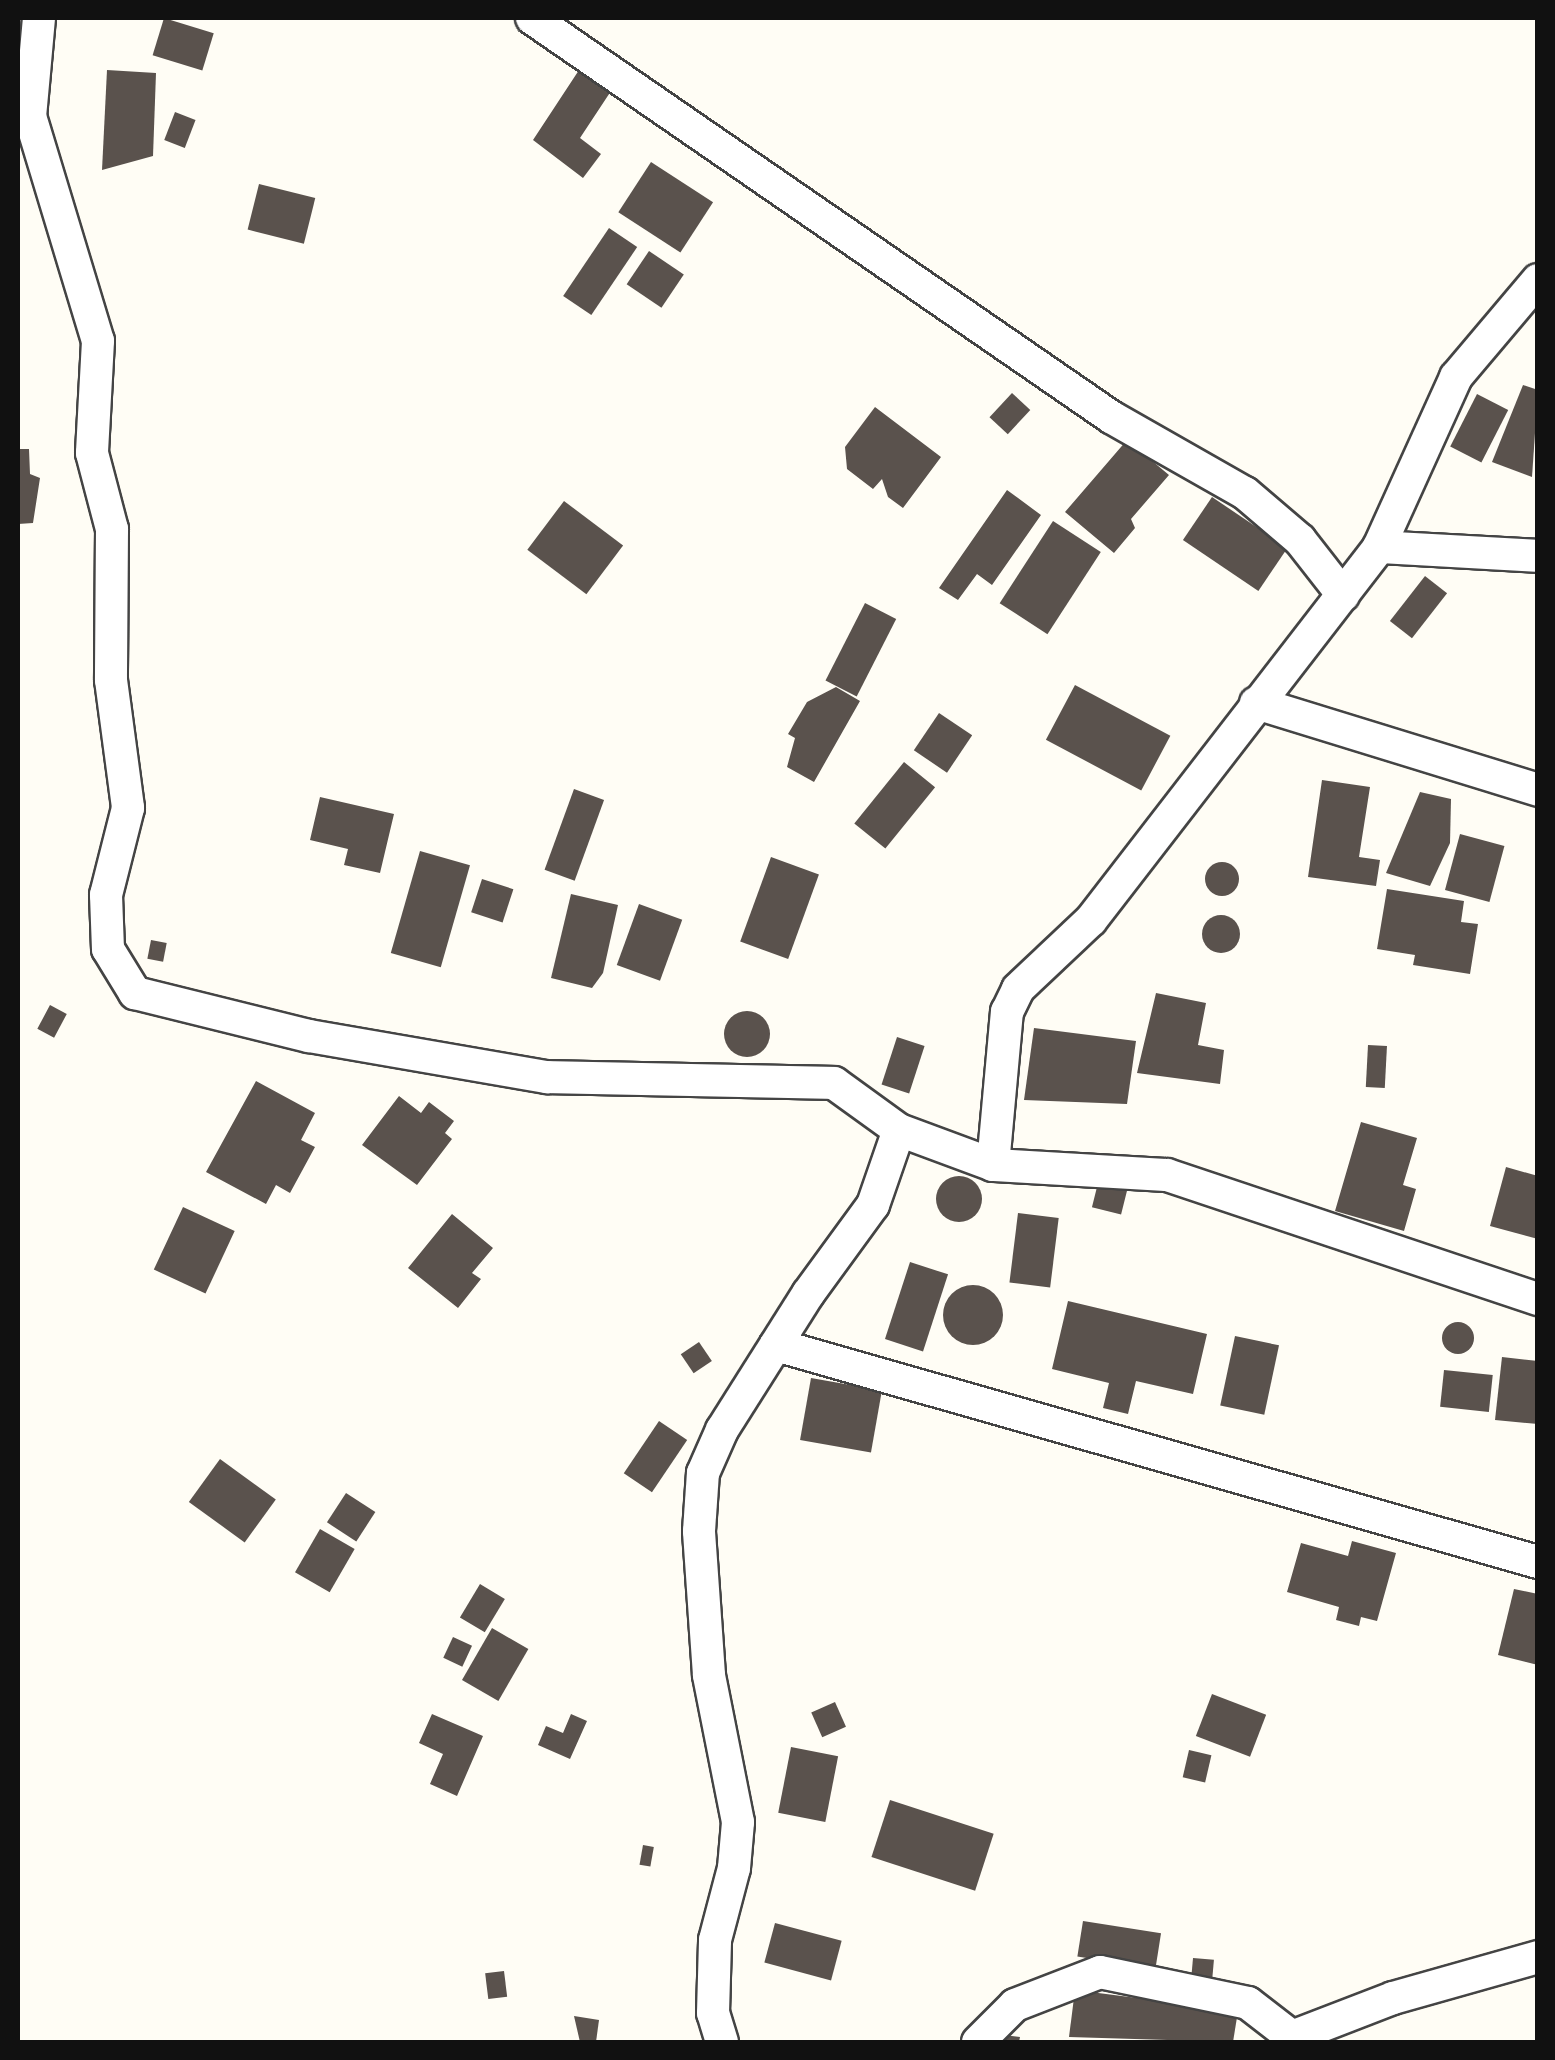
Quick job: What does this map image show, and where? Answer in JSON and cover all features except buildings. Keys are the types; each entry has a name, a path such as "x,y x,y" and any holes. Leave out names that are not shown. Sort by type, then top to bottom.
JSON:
{"street":[{"path":"38,18 30,116 98,341 92,453 112,529 111,680 128,808 106,895 108,949 119,977 135,993 309,1036 547,1076 834,1083 899,1130 993,1165 1167,1175 1538,1299"},
{"path":"532,18 1112,417 1245,493 1300,540 1343,595"},
{"path":"993,1165 1007,1012 1018,989 1091,920 1379,547 1456,377 1538,280"},
{"path":"1379,547 1538,556"},
{"path":"1256,703 1538,790"},
{"path":"722,2042 714,2014 715,1940 734,1868 738,1822 708,1675 698,1530 703,1473 776,1345 873,1205 899,1130"},
{"path":"776,1345 1538,1562"},
{"path":"978,2042 1016,2005 1100,1972 1248,2003 1292,2036 1392,1998 1538,1957"}]}
